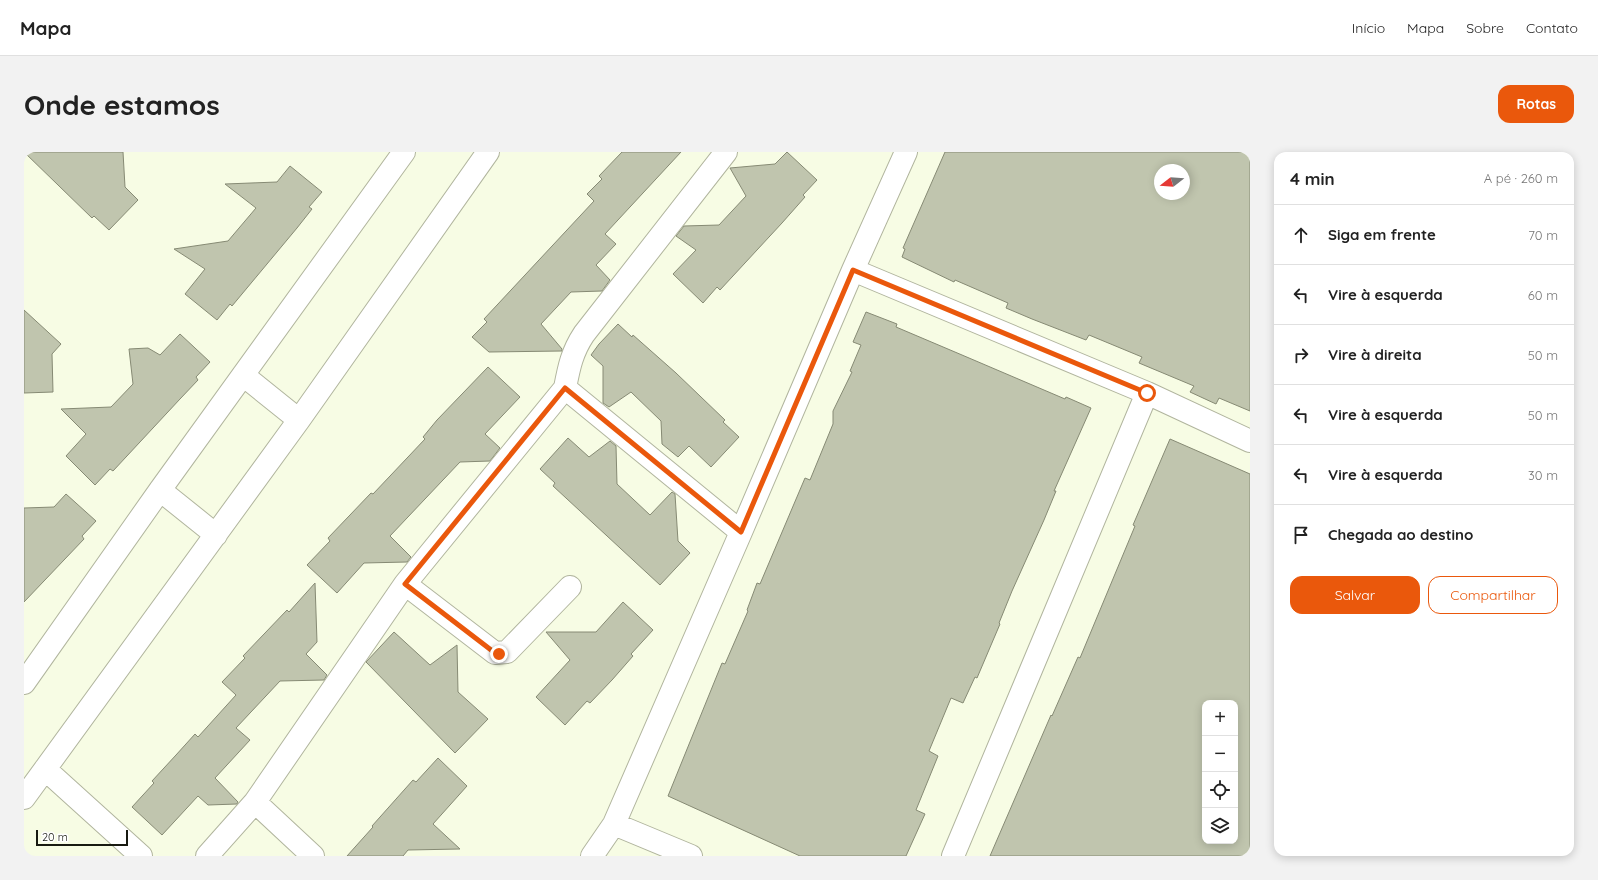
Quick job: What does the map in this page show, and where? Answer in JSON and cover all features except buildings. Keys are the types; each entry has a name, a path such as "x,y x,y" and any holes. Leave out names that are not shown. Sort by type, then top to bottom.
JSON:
{"street":[{"path":"24,683 242,375 404,152"},
{"path":"24,798 299,420 488,152"},
{"path":"208,856 255,802 405,584 565,388 570,360 576,345 726,152"},
{"path":"592,856 614,824 853,270 906,152"},
{"path":"853,270 1147,393 1250,441"},
{"path":"242,375 299,420"},
{"path":"565,388 741,532"},
{"path":"953,856 1147,393"},
{"path":"160,490 216,535"},
{"path":"405,584 495,653 499,654 508,652 570,587"},
{"path":"45,769 141,856"},
{"path":"255,802 313,856"},
{"path":"614,824 691,856"}],"route":[{"path":"499,654 495,653 405,584 565,388 741,532 853,270 1147,393"}]}
